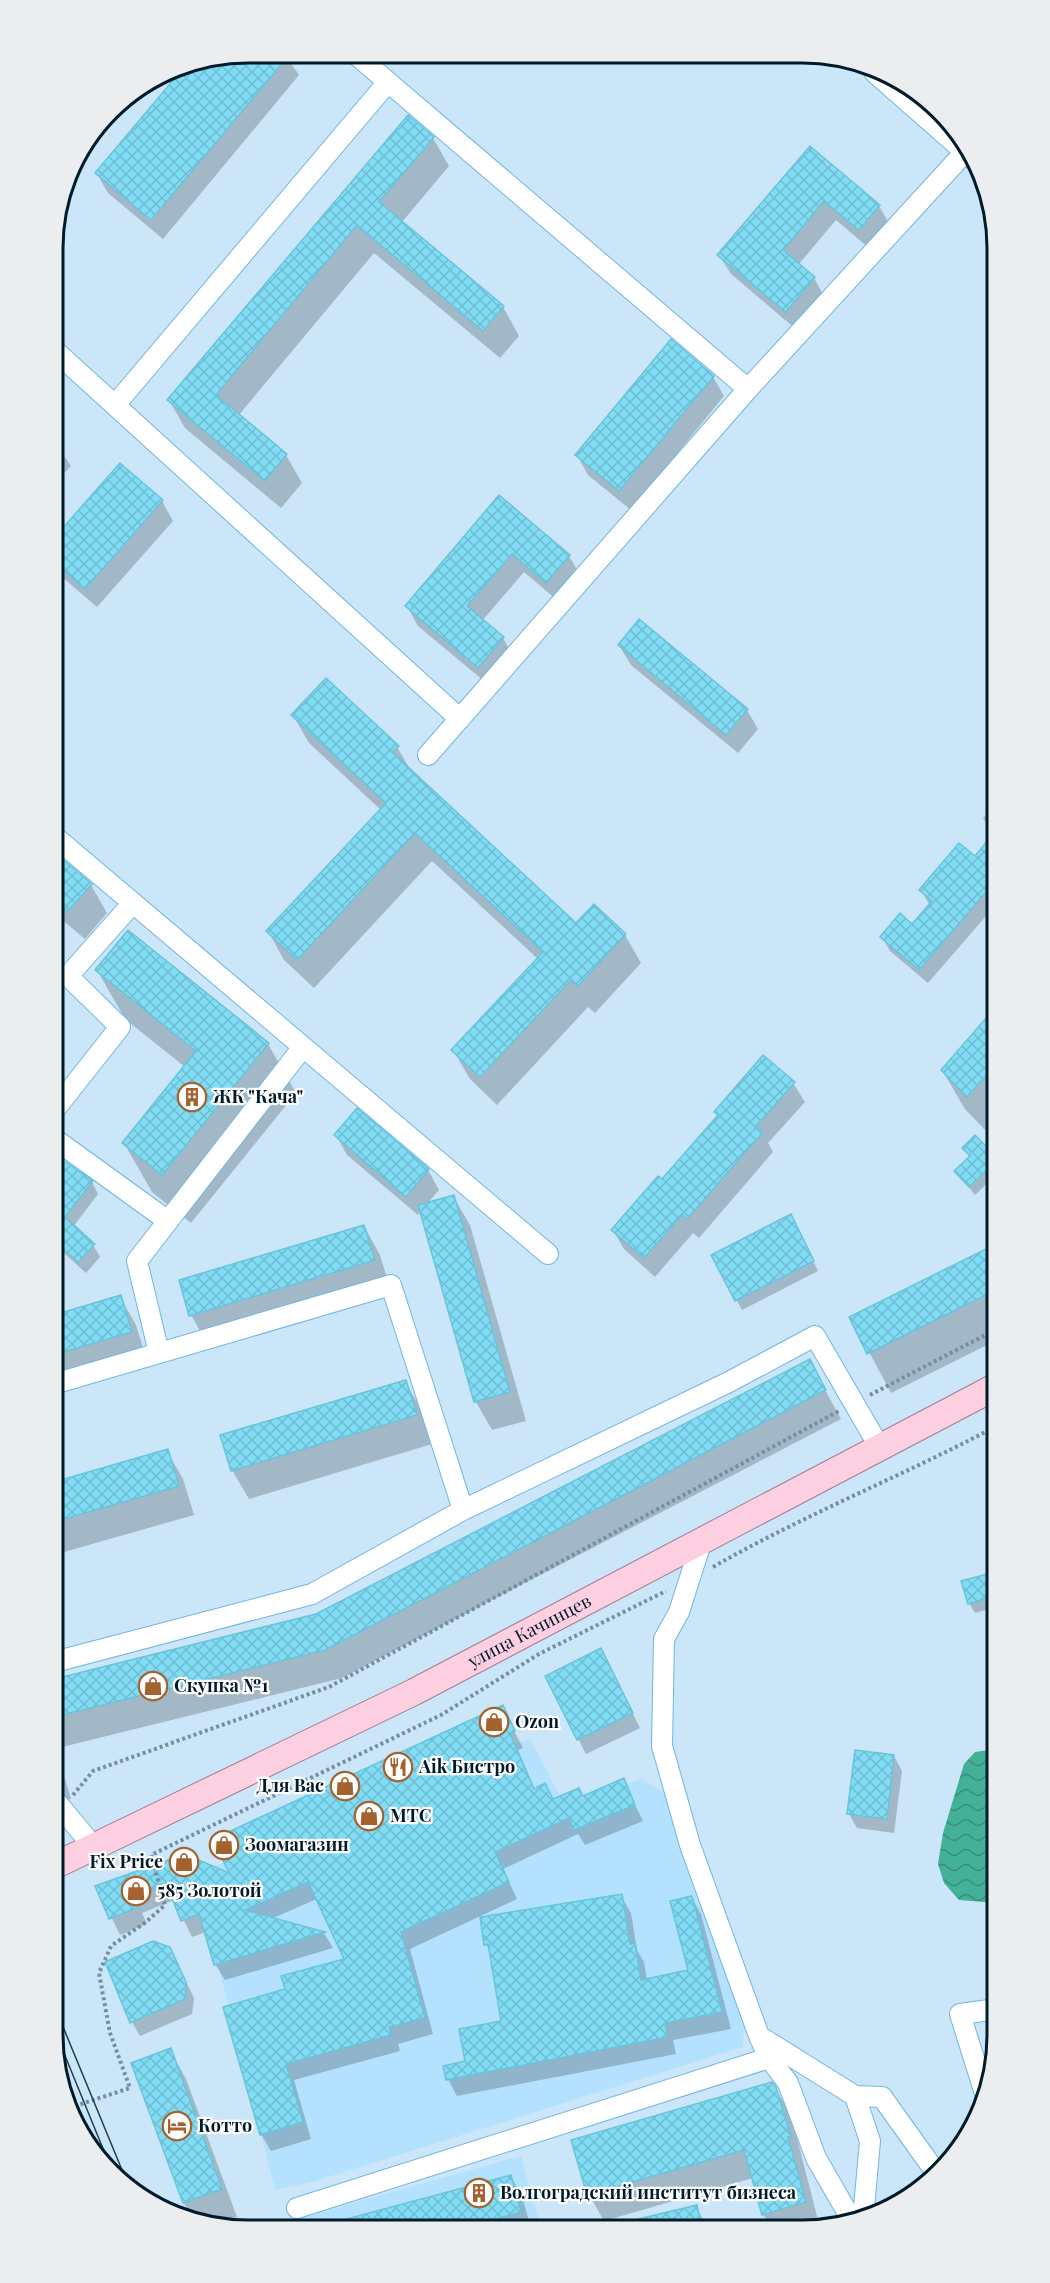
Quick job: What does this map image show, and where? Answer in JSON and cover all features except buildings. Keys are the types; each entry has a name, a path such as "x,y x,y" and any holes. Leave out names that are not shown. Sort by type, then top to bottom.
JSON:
{"main road":[{"name":"улица Качинцев","path":"63,1861 414,1692 987,1391"}],"street":[{"path":"366,63 748,389"},
{"path":"115,405 388,82"},
{"path":"884,82 955,144"},
{"path":"428,755 748,389 965,160"},
{"path":"63,358 460,718"},
{"path":"63,844 548,1254"},
{"path":"63,1099 120,1028 68,976 132,904"},
{"path":"159,1353 137,1261 303,1047"},
{"path":"63,1145 168,1221"},
{"path":"63,1381 391,1285 463,1510"},
{"path":"63,1659 312,1594 463,1510 729,1382 815,1336 852,1404 880,1448"},
{"path":"701,1543 679,1612 664,1639 662,1746 690,1845 759,2036 769,2058 788,2083 816,2158 849,2214"},
{"path":"63,1810 93,1846"},
{"path":"981,2082 960,2014 987,2010"},
{"path":"759,2036 855,2096 882,2097 932,2166"},
{"path":"297,2208 769,2058"},
{"path":"855,2096 870,2141 863,2209"}],"path":[{"path":"63,1803 93,1771 329,1687 852,1404 987,1334"},
{"path":"77,2105 130,2088 110,2033 99,1973 111,1946 146,1922 165,1905 151,1855 441,1715 539,1654 689,1580 760,1540 924,1464 987,1431"}],"shaded area":[{"path":"530,1738 566,1808 641,1779 665,1793 744,2018 743,2047 312,2182 275,2190 195,1874"},
{"path":"521,2156 539,2220 293,2220"}],"water":[{"path":"987,1750 987,1902 959,1900 944,1883 938,1864 943,1833 964,1764 975,1752"}],"tram line":[{"path":"63,2027 122,2171"},
{"path":"65,2055 104,2152"}],"place":[{"name":"ЖК \"Кача\"","path":"192,1097"},
{"name":"Скупка №1","path":"153,1686"},
{"name":"Ozon","path":"494,1722"},
{"name":"Aik Бистро","path":"398,1767"},
{"name":"Для Вас","path":"345,1786"},
{"name":"МТС","path":"369,1816"},
{"name":"Зоомагазин","path":"224,1845"},
{"name":"Fix Price","path":"184,1862"},
{"name":"585 Золотой","path":"136,1891"},
{"name":"Котто","path":"177,2126"},
{"name":"Волгоградский институт бизнеса","path":"479,2193"}]}
